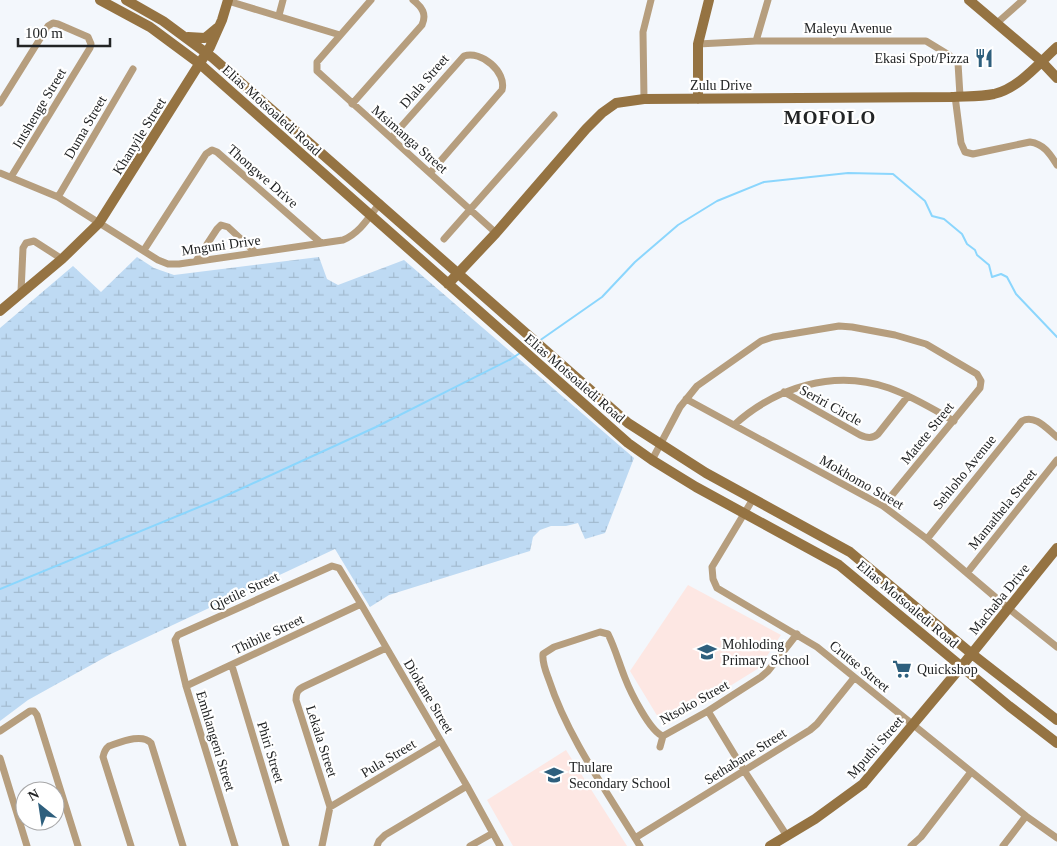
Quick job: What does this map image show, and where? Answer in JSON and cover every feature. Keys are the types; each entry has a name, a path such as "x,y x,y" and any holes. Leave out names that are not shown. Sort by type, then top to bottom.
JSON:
{"main road":[{"name":"Elias Motsoaledi Road","path":"100,0 150,28 200,64 614,431 652,460 745,514 839,565 1009,706 1057,743"},
{"name":"Elias Motsoaledi Road","path":"126,0 157,17 206,53 459,272 621,416 706,474 850,552 972,654 1057,720"},
{"name":"Khanyile Street","path":"0,312 21,292 62,259 100,223 200,64 222,20 228,0"},
{"path":"698,99 698,44 709,0"},
{"path":"969,0 1041,61 1057,78"},
{"path":"185,37 205,38 214,32 222,20"},
{"name":"Zulu Drive","path":"448,284 496,234 579,137 602,113 616,103 644,98 698,99 991,94 1010,87 1057,47"},
{"path":"190,81 202,77 219,82"},
{"name":"Machaba Drive","path":"962,667 1057,548"},
{"name":"Mputhi Street","path":"770,846 815,819 863,784 962,667"}],"street":[{"path":"228,0 340,35 372,0"},
{"path":"278,16 283,0"},
{"path":"352,104 422,24 424,13 414,0"},
{"path":"644,98 643,32 651,0"},
{"path":"756,41 768,0"},
{"path":"997,23 1022,0"},
{"name":"Intshenge Street","path":"0,103 48,26 55,23 88,38 91,44 90,48 11,177"},
{"name":"Msimanga Street","path":"340,35 316,65 319,74 430,172 496,234"},
{"name":"Maleyu Avenue","path":"698,44 756,41 926,41 958,63 957,96"},
{"name":"Dlala Street","path":"391,138 464,56 474,54 482,58 501,76 504,85 502,90 430,172"},
{"name":"Duma Street","path":"58,197 134,69"},
{"path":"957,96 961,143 965,152 972,154 1030,142 1041,145 1048,151 1057,165"},
{"path":"444,239 554,115"},
{"name":"Thongwe Drive","path":"144,250 206,154 212,150 217,152 321,243"},
{"name":"Mnguni Drive","path":"0,173 58,197 158,260 168,264 343,240 351,237 380,203"},
{"path":"196,261 217,229 221,226 228,227 256,252"},
{"path":"21,292 23,248 26,243 34,241 62,259"},
{"name":"Matete Street","path":"686,399 701,383 761,341 786,334 839,326 852,326 926,344 977,374 981,381 980,388 883,506"},
{"name":"Seriri Circle","path":"734,425 757,407 784,392 818,382 854,380 889,388 954,421"},
{"name":"Seriri Circle","path":"784,392 852,431 868,438 878,434 908,396"},
{"path":"652,460 686,399"},
{"name":"Mokhomo Street","path":"686,399 883,506 927,539 1008,608 1057,646"},
{"name":"Sehloho Avenue","path":"927,539 1022,421 1028,418 1035,419 1057,437"},
{"name":"Mamathela Street","path":"966,573 1057,460"},
{"name":"Crutse Street","path":"753,499 712,567 715,584 720,589 817,646 971,772 1057,838"},
{"name":"Diokane Street","path":"329,566 339,568 361,604 468,786 500,846"},
{"name":"Qjetile Street","path":"174,643 178,635 329,566"},
{"name":"Thibile Street","path":"186,686 361,604"},
{"name":"Ntsoko Street","path":"635,838 561,712 543,661 545,652 554,647 602,632 608,634 629,687 653,728 663,736 708,711 765,674 797,634"},
{"name":"Emhlangeni Street","path":"174,643 235,846"},
{"name":"Lekala Street","path":"330,807 296,700 297,691 386,648"},
{"name":"Phiri Street","path":"232,666 286,846"},
{"name":"Sethabane Street","path":"635,838 745,772 810,730 854,678"},
{"path":"0,731 30,711 34,711 40,720 78,846"},
{"path":"708,711 787,836"},
{"path":"660,747 663,736"},
{"path":"131,846 103,758 104,751 109,746 141,738 149,741 183,846"},
{"name":"Pula Street","path":"330,807 441,741"},
{"path":"0,758 27,846"},
{"path":"912,846 971,772"},
{"path":"378,846 379,841 385,835 468,786"},
{"path":"322,846 330,807"},
{"path":"1003,846 1026,816"},
{"path":"470,846 493,833"},
{"path":"635,838 640,846"}],"shaded area":[{"name":"Mohloding Primary School","path":"688,585 781,635 759,668 664,727 630,671"},
{"name":"Thulare Secondary School","path":"566,750 627,846 513,846 487,800"}],"green space":[{"path":"137,257 154,268 174,275 319,257 327,279 338,285 404,260 634,458 605,533 585,539 578,523 566,526 551,526 540,530 533,537 530,551 389,595 370,607 335,549 111,654 28,700 0,721 0,328 73,266 101,292"}],"waterway":[{"path":"539,341 602,297 635,262 678,225 717,201 764,182 848,173 893,174 925,201 932,216 944,219 962,234 967,244 989,265 992,277 1001,274 1007,277 1016,294 1057,337"},
{"path":"0,589 221,498 376,427 520,353"}],"place":[{"name":"Ekasi Spot/Pizza","path":"984,58"},
{"name":"Mohloding Primary School","path":"707,652"},
{"name":"Quickshop","path":"902,669"},
{"name":"Thulare Secondary School","path":"554,775"}],"district":[{"name":"MOFOLO","path":"830,117"}]}
